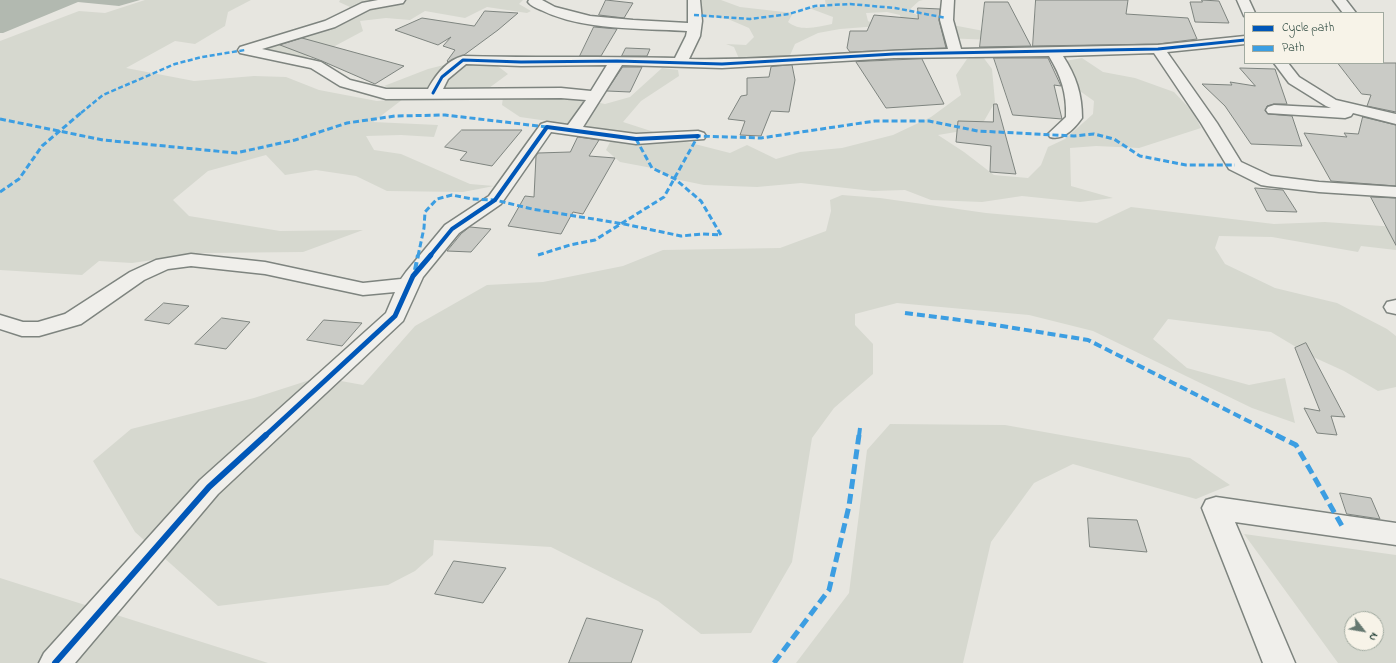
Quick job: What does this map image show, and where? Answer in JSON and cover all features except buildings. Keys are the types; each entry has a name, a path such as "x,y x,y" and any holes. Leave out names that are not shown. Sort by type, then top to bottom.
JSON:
{"street":[{"path":"399,0 366,6 330,24 245,50 316,65 345,83 386,94 561,93 596,96"},
{"path":"536,0 534,2 547,10 574,18 694,27"},
{"path":"680,63 693,36 694,0"},
{"path":"948,0 946,6 947,24 956,53"},
{"path":"1243,0 1249,12"},
{"path":"1339,0 1349,12"},
{"path":"433,93 442,77 463,60 521,62 617,61 722,64 894,54 1158,49 1244,40"},
{"path":"1158,49 1210,122 1235,165 1267,180 1396,192"},
{"path":"1054,52 1068,76 1075,99 1074,118 1056,134"},
{"path":"573,130 617,61"},
{"path":"1282,64 1294,80 1331,103 1396,119"},
{"path":"1274,110 1332,112 1396,119"},
{"path":"55,663 209,487 394,316 414,276 452,229 495,200 547,127 636,138 698,136"},
{"path":"0,322 22,329 39,329 73,319 137,276 163,264 191,260 266,268 363,289 409,285"},
{"path":"1279,663 1216,508 1396,534"}],"shaded area":[{"path":"0,0 140,0 119,6 78,2 0,33"},
{"path":"145,0 251,0 228,12 225,26 195,44 175,41 126,68 194,81 254,76 286,77 319,90 377,101 403,99 373,122 438,125 434,137 401,135 366,136 374,150 401,154 470,184 494,186 463,192 387,191 356,176 316,170 285,175 266,155 208,171 173,200 189,216 280,231 363,230 303,252 203,253 132,263 99,261 82,275 0,270 0,41 79,11 105,13"},
{"path":"340,0 523,0 519,4 531,11 527,13 487,7 465,18 425,11 410,20 386,18 360,21 363,31 320,54 294,60 245,50 330,24 350,7 339,2"},
{"path":"694,0 721,0 740,7 793,13 788,22 798,27 809,28 832,24 833,17 809,8 826,6 825,0 923,0 919,1 908,11 924,18 947,24 989,32 995,40 942,38 901,23 900,15 887,12 866,13 868,21 879,26 840,29 818,33 795,44 788,60 740,61 734,47 726,44 746,45 754,37 749,28 728,19 694,15"},
{"path":"983,57 992,69 995,102 980,128 938,135 964,152 994,175 1028,178 1041,165 1048,147 1065,139 1093,114 1094,101 1077,89 1065,61 1082,58 1103,72 1135,78 1174,92 1193,112 1201,128 1139,148 1096,146 1070,148 1071,186 1113,198 1080,202 1022,196 982,202 931,200 905,190 873,191 801,183 757,187 704,185 675,179 652,168 620,162 606,150 613,136 573,130 562,123 520,117 502,105 503,97 550,93 605,104 630,97 662,68 678,70 679,76 641,101 623,122 679,140 730,153 747,145 776,159 800,152 842,148 893,135 931,117 961,95 956,75 967,59"},
{"path":"460,61 495,64 508,74 489,88 398,90 384,86 428,69"},
{"path":"842,195 880,198 986,213 1097,223 1131,207 1274,224 1325,222 1396,227 1396,250 1361,246 1358,252 1272,237 1219,236 1215,248 1225,264 1275,288 1337,303 1387,329 1396,336 1396,387 1378,391 1344,371 1311,356 1271,332 1168,319 1153,339 1187,368 1249,385 1285,378 1295,423 1252,408 1093,331 1029,315 897,303 855,314 855,325 873,344 873,374 834,408 812,438 792,562 751,633 701,634 658,601 551,547 434,540 433,555 415,571 388,585 218,606 135,532 93,461 131,429 254,398 319,377 363,385 415,326 487,285 543,282 623,266 663,250 780,248 826,231 831,211 830,200"},
{"path":"890,424 1005,425 1190,458 1230,485 1196,499 1073,464 1034,483 991,542 963,663 796,663 849,593 867,450"},
{"path":"1244,534 1396,555 1396,663 1338,663"},
{"path":"0,578 268,663 0,663"}],"marked path":[{"path":"694,15 750,19 789,14 815,6 850,4 895,8 946,18"},
{"path":"0,192 19,179 42,146 103,95 175,64 202,57 245,50"},
{"path":"0,119 103,140 236,153 295,140 347,123 395,116 445,115 547,127"},
{"path":"538,255 570,245 595,240 664,197 698,136 761,138 875,121 929,121 978,131 1074,136 1094,134 1114,139 1140,156 1186,165 1235,165"},
{"path":"636,139 652,168 675,179 701,201 721,235"},
{"path":"415,270 424,228 425,212 437,199 452,195 472,199 495,200 532,209 624,224 681,236 703,234 721,235"},
{"path":"905,313 983,323 1088,340 1296,445 1342,526"},
{"path":"774,663 829,590 849,506 860,428"}],"cycle path":[{"path":"433,93 442,77 463,60 521,62 617,61 722,64 894,54 1158,49 1244,40"},
{"path":"55,663 209,487 395,316 413,276 452,229 495,200 547,127 636,139 698,136"}]}
